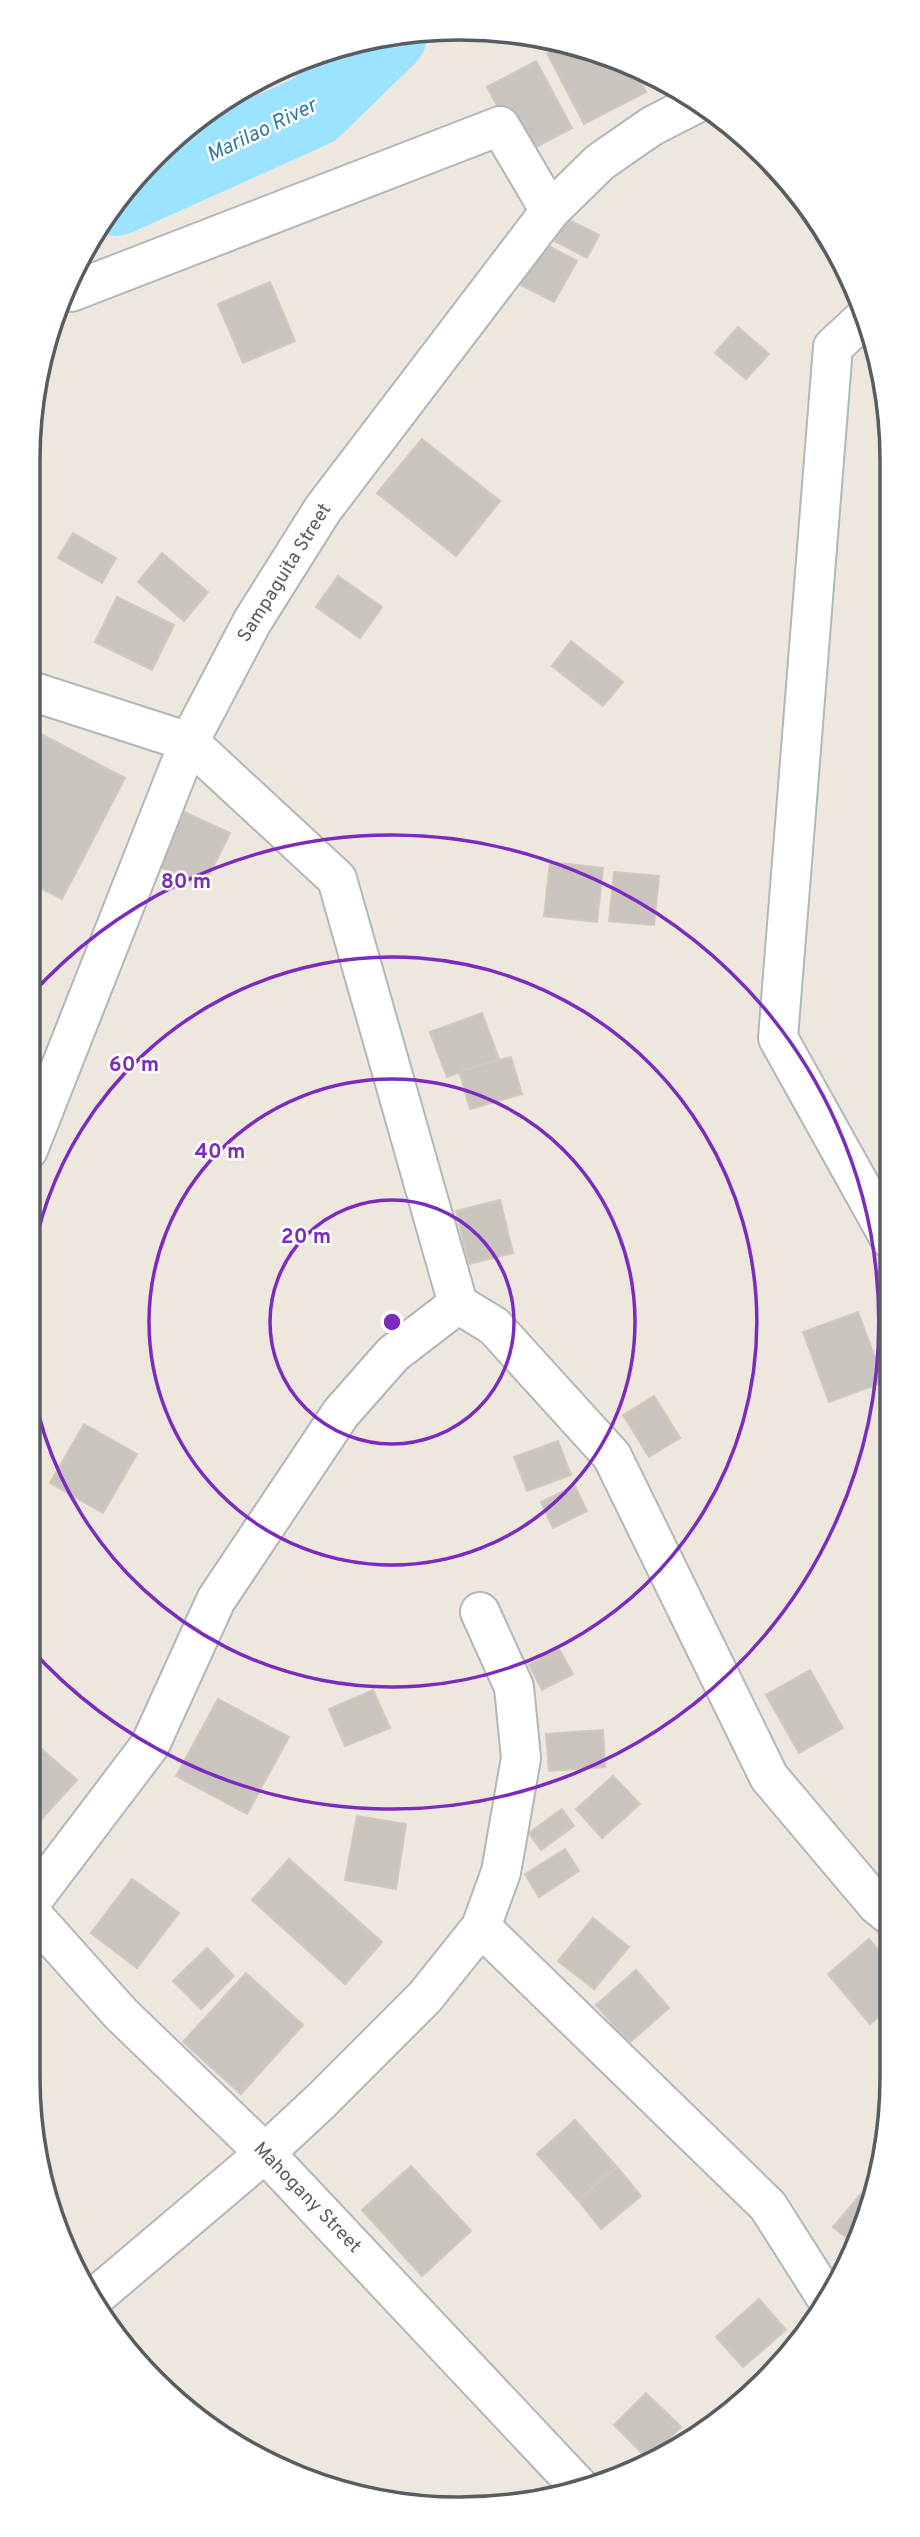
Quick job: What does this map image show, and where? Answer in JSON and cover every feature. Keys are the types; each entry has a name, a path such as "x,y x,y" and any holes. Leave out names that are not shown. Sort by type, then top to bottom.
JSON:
{"street":[{"name":"Sampaguita Street","path":"40,1120 189,741 252,622 323,509 550,211 600,162 652,126 688,108"},
{"path":"76,290 500,126 550,211"},
{"path":"857,325 833,347 778,1038 880,1221"},
{"path":"40,694 189,741 337,879 458,1304 494,1326 612,1457 769,1777 880,1907"},
{"path":"40,1892 150,1745 216,1600 341,1413 393,1354 458,1304"},
{"path":"100,2293 265,2153 425,1997 481,1927 501,1872 521,1758 514,1687 480,1612"},
{"name":"Mahogany Street","path":"40,1922 121,2014 265,2153 573,2481"},
{"path":"481,1927 768,2206 822,2291"}],"building":[{"path":"552,51 621,72 640,81 646,92 584,124 547,53"},
{"path":"536,61 572,128 523,154 487,87"},
{"path":"565,218 599,235 587,258 553,240"},
{"path":"534,238 577,261 554,302 511,280"},
{"path":"270,282 295,341 243,363 218,304"},
{"path":"738,327 769,354 746,379 715,353"},
{"path":"422,439 500,501 456,556 377,493"},
{"path":"73,533 116,558 102,583 58,558"},
{"path":"162,553 208,592 184,621 138,582"},
{"path":"338,576 382,607 360,638 316,607"},
{"path":"117,597 174,625 152,670 95,642"},
{"path":"571,641 623,682 603,706 552,666"},
{"path":"40,734 125,778 62,899 40,888"},
{"path":"184,812 230,833 203,888 158,866"},
{"path":"550,862 603,868 597,922 544,916"},
{"path":"614,872 659,876 654,925 609,921"},
{"path":"482,1013 499,1059 447,1077 430,1032"},
{"path":"511,1057 522,1094 470,1109 459,1071"},
{"path":"500,1200 513,1253 469,1264 456,1211"},
{"path":"858,1312 880,1371 880,1383 829,1402 803,1332"},
{"path":"654,1396 680,1438 649,1457 623,1415"},
{"path":"84,1424 137,1454 103,1513 50,1483"},
{"path":"558,1441 571,1475 527,1491 514,1457"},
{"path":"575,1486 587,1511 553,1528 541,1502"},
{"path":"559,1649 573,1674 542,1690 529,1665"},
{"path":"810,1670 843,1728 799,1753 766,1695"},
{"path":"373,1690 390,1728 345,1746 329,1709"},
{"path":"218,1699 289,1737 247,1814 176,1776"},
{"path":"603,1730 605,1767 549,1771 546,1734"},
{"path":"40,1748 77,1780 40,1821"},
{"path":"613,1776 640,1804 602,1838 576,1809"},
{"path":"562,1809 574,1826 541,1850 529,1833"},
{"path":"357,1816 406,1824 396,1889 345,1880"},
{"path":"565,1849 579,1871 539,1897 525,1874"},
{"path":"289,1859 382,1942 345,1984 252,1900"},
{"path":"132,1879 179,1913 137,1968 91,1933"},
{"path":"593,1918 629,1947 594,1989 558,1961"},
{"path":"869,1939 880,1952 880,2015 870,2024 828,1974"},
{"path":"207,1948 234,1976 201,2009 173,1981"},
{"path":"636,1970 669,2008 629,2043 596,2005"},
{"path":"246,1973 303,2025 241,2094 183,2042"},
{"path":"575,2120 617,2167 578,2200 537,2154"},
{"path":"411,2166 471,2231 422,2276 362,2210"},
{"path":"617,2167 641,2196 601,2229 578,2200"},
{"path":"861,2194 862,2195 848,2239 833,2227"},
{"path":"759,2299 786,2330 743,2367 716,2337"},
{"path":"646,2393 681,2427 663,2445 643,2454 614,2425"}],"waterway":[{"name":"Marilao River","path":"140,188 314,110 378,48"}]}
